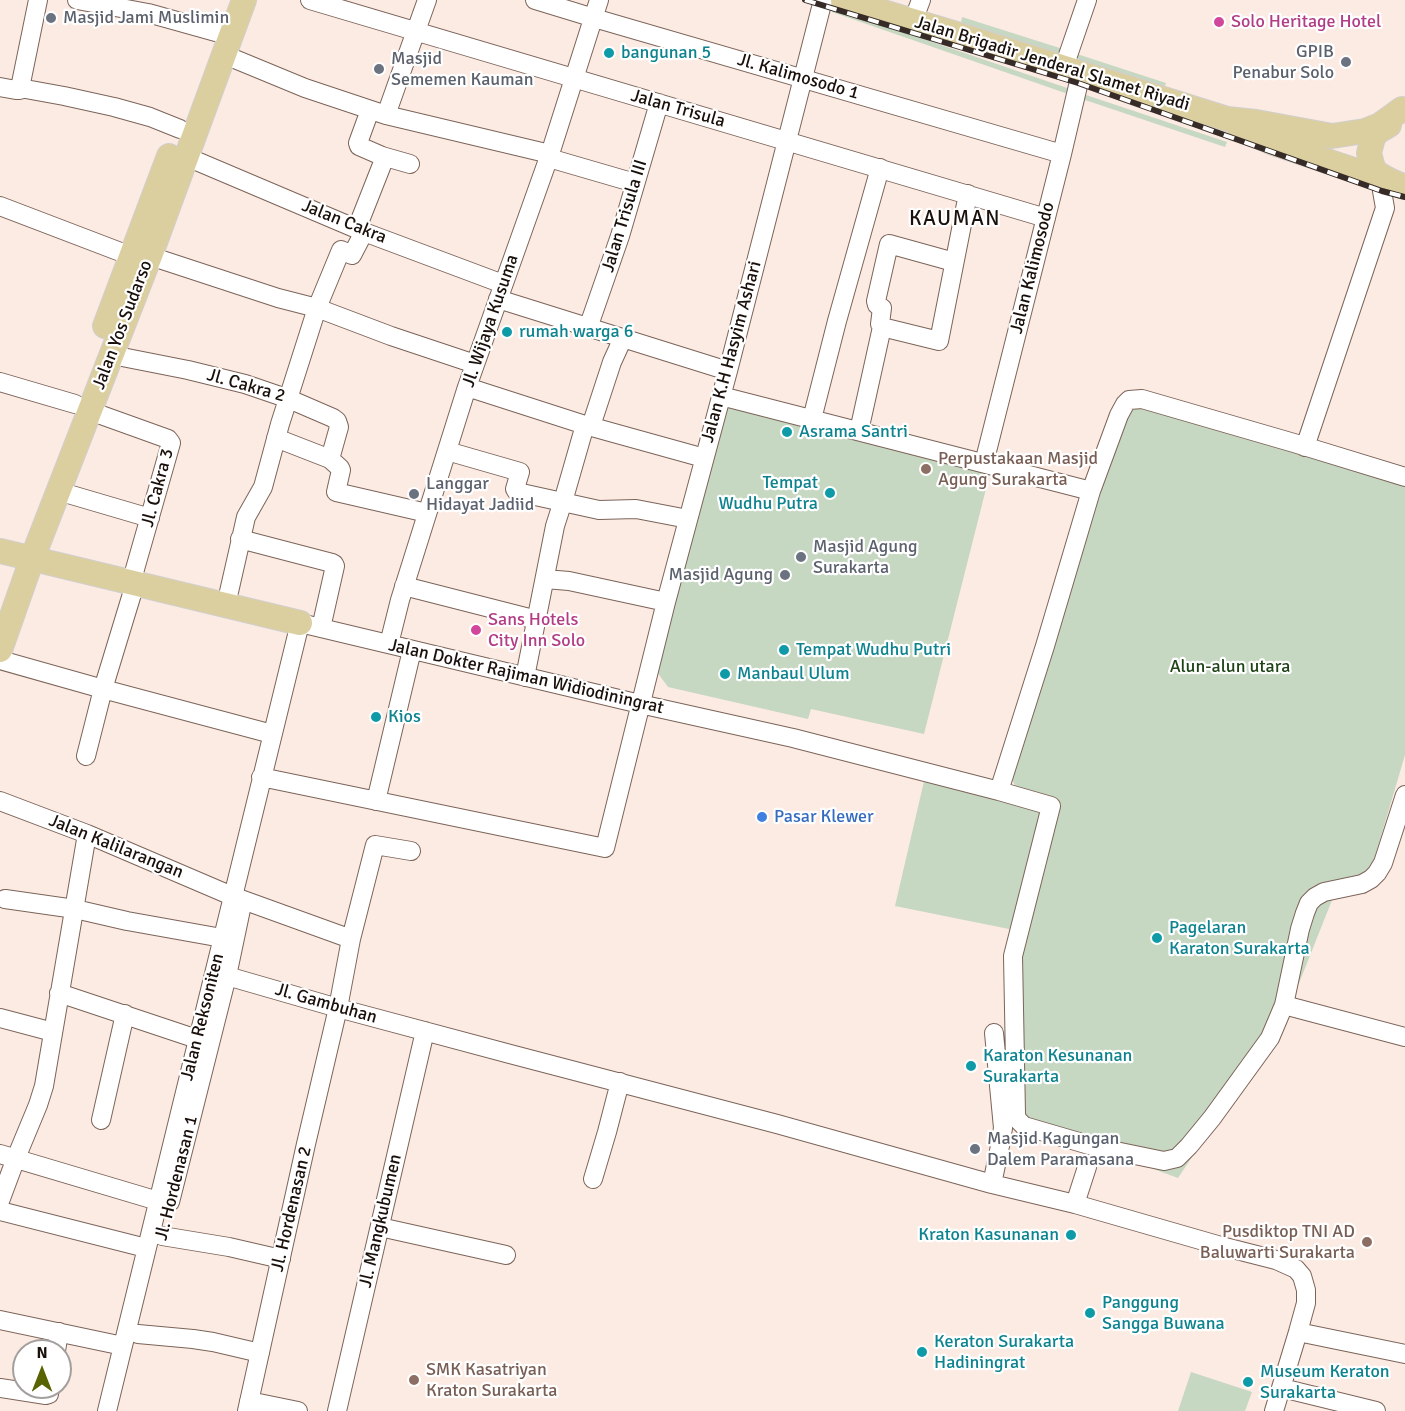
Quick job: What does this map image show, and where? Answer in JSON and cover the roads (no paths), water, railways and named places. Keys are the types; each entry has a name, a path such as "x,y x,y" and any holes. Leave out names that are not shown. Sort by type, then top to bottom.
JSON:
{"main road":[{"name":"Jalan Yos Sudarso","path":"0,650 17,555 58,491 83,407 180,129 228,0"},
{"name":"Jalan Yos Sudarso","path":"0,606 17,555 83,407 111,355 138,254 187,157 244,0"},
{"name":"Jalan Brigadir Jenderal Slamet Riyadi","path":"843,0 917,10 1072,70 1227,119 1332,136 1365,131 1380,125 1404,104"},
{"path":"1400,183 1373,168 1370,161 1370,146 1372,138 1383,128 1398,124 1404,104"},
{"name":"Jalan Brigadir Jenderal Slamet Riyadi","path":"1227,119 1260,138 1369,176 1400,183"},
{"path":"1324,160 1332,136"},
{"name":"Jalan Dokter Rajiman Widiodiningrat","path":"17,555 310,626"}],"street":[{"path":"20,88 38,0"},
{"path":"77,0 148,13 216,32"},
{"name":"Jalan Trisula","path":"310,0 1046,218"},
{"path":"410,164 385,157 358,144 378,112 416,32 427,0"},
{"name":"Jl. Kalimosodo 1","path":"535,0 1062,154"},
{"name":"Jl. Wijaya Kusuma","path":"389,644 404,586 467,387 550,156 599,0"},
{"name":"Jalan K.H Hasyim Ashari","path":"376,801 605,848 666,602 823,0"},
{"name":"Jalan Kalimosodo","path":"984,463 1062,154 1072,70 1087,0"},
{"path":"225,55 305,88 378,112 550,156 635,183"},
{"path":"0,87 16,90 20,88 114,107 150,117 180,129"},
{"name":"Jalan Trisula III","path":"588,328 613,259 659,103"},
{"name":"Jalan Cakra","path":"187,157 588,328 728,371"},
{"path":"226,605 246,518 262,487 317,308 341,250 352,255 385,157"},
{"path":"812,419 880,168"},
{"path":"1305,447 1384,208 1382,191 1400,183"},
{"path":"882,327 939,341 968,194"},
{"path":"0,206 138,254 317,308 475,364"},
{"path":"859,431 882,327 880,324 882,308 876,301 889,236 954,262"},
{"path":"525,676 555,526 588,426 623,338"},
{"name":"Jl. Cakra 2","path":"111,355 244,384 289,399 337,421 339,430 330,459"},
{"path":"0,382 83,407"},
{"path":"467,387 588,426 704,458"},
{"path":"721,396 1091,491"},
{"path":"999,791 1091,491 1119,415 1129,400 1142,399 1405,477"},
{"name":"Jl. Cakra 3","path":"83,407 171,443 86,756"},
{"path":"276,438 330,459 341,469 336,492 427,513"},
{"path":"447,452 522,467 515,490 517,492 599,510 636,509 688,519"},
{"path":"58,491 150,518"},
{"name":"Jalan Reksoniten","path":"107,1411 222,938 238,897 261,777 272,734 310,626 335,567 332,563 240,539"},
{"path":"545,579 569,581 666,602"},
{"path":"404,586 537,620"},
{"name":"Jalan Dokter Rajiman Widiodiningrat","path":"310,626 793,738 1052,806 1013,956 1016,1114 1021,1125 1092,1156"},
{"path":"261,777 376,801 412,650"},
{"path":"0,660 272,734"},
{"path":"1075,1204 1092,1156 1170,1160 1181,1155 1212,1119 1270,1038 1278,1022 1284,1005 1300,929 1310,903 1324,892 1350,888 1371,879 1383,863 1405,795"},
{"name":"Jalan Kalilarangan","path":"0,801 87,834 238,897 351,939"},
{"name":"Jl. Hordenasan 1","path":"119,1411 227,976 238,897 265,804"},
{"path":"0,1201 8,1156 38,1105 44,1086 87,834"},
{"name":"Jl. Hordenasan 2","path":"248,1406 338,1008 351,939 375,845 411,851"},
{"path":"5,899 75,909 222,938"},
{"name":"Jl. Gambuhan","path":"227,976 338,1008 777,1124 992,1184 1075,1204 1276,1260 1296,1269 1302,1276 1306,1290 1306,1303 1298,1332"},
{"path":"59,993 197,1039"},
{"path":"1284,1005 1405,1037"},
{"path":"101,1120 125,1014"},
{"path":"0,1018 53,1032"},
{"name":"Jl. Mangkubumen","path":"338,1411 425,1031"},
{"path":"992,1184 1003,1128 993,1032"},
{"path":"593,1179 620,1082"},
{"path":"8,1156 158,1201"},
{"path":"0,1211 147,1248"},
{"path":"380,1227 506,1255"},
{"path":"162,1236 229,1247 280,1259"},
{"path":"0,1320 123,1346"},
{"path":"58,1339 59,1332"},
{"path":"1274,1411 1298,1332 1405,1354"},
{"path":"138,1334 213,1342 260,1353"},
{"path":"1282,1388 1376,1411"},
{"path":"248,1406 298,1411"}],"railway":[{"path":"805,0 1078,83 1382,191 1405,197"}],"place":[{"name":"Masjid Jami Muslimin","path":"51,18"},
{"name":"Solo Heritage Hotel","path":"1219,22"},
{"name":"bangunan 5","path":"609,53"},
{"name":"GPIB Penabur Solo","path":"1346,62"},
{"name":"Masjid Sememen Kauman","path":"379,69"},
{"name":"rumah warga 6","path":"507,332"},
{"name":"Asrama Santri","path":"787,432"},
{"name":"Perpustakaan Masjid Agung Surakarta","path":"926,469"},
{"name":"Tempat Wudhu Putra","path":"830,493"},
{"name":"Langgar Hidayat Jadiid","path":"414,494"},
{"name":"Masjid Agung Surakarta","path":"801,557"},
{"name":"Masjid Agung","path":"785,575"},
{"name":"Sans Hotels City Inn Solo","path":"476,630"},
{"name":"Tempat Wudhu Putri","path":"784,650"},
{"name":"Manbaul Ulum","path":"725,674"},
{"name":"Kios","path":"376,717"},
{"name":"Pasar Klewer","path":"762,817"},
{"name":"Pagelaran Karaton Surakarta","path":"1157,938"},
{"name":"Karaton Kesunanan Surakarta","path":"971,1066"},
{"name":"Masjid Kagungan Dalem Paramasana","path":"975,1149"},
{"name":"Kraton Kasunanan","path":"1071,1235"},
{"name":"Pusdiktop TNI AD Baluwarti Surakarta","path":"1367,1242"},
{"name":"Panggung Sangga Buwana","path":"1090,1313"},
{"name":"Keraton Surakarta Hadiningrat","path":"922,1352"},
{"name":"SMK Kasatriyan Kraton Surakarta","path":"414,1380"},
{"name":"Museum Keraton Surakarta","path":"1248,1382"}],"district":[{"name":"KAUMAN","path":"955,219"}],"park label":[{"name":"Alun-alun utara","path":"1230,667"}]}
